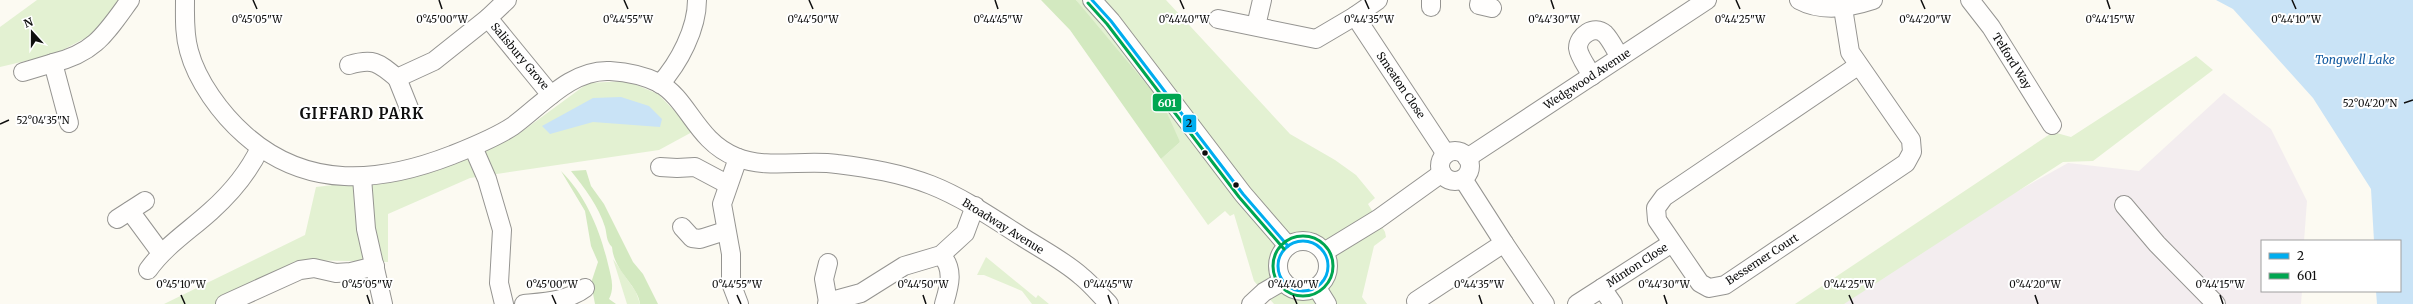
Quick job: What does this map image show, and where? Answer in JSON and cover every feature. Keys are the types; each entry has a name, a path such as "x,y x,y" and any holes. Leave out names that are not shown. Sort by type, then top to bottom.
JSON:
{"street":[{"path":"23,72 71,59 93,47 130,0"},
{"name":"Broadway Avenue","path":"185,0 185,28 189,50 197,72 233,124 260,148 289,164 326,175 362,178 429,164 473,146 512,127 551,95 580,76 606,71 631,74 660,84 674,97 717,147 738,158 765,164 822,161 884,170 931,185 975,206 1081,275 1109,304"},
{"name":"Salisbury Grove","path":"397,78 434,61 488,18 507,0"},
{"path":"660,84 672,71 689,38 697,0"},
{"path":"1092,0 1111,21 1243,194 1288,246"},
{"path":"1256,26 1262,0"},
{"path":"1218,19 1316,38 1355,16 1378,0"},
{"name":"Wedgwood Avenue","path":"1467,158 1707,0"},
{"path":"1799,0 1808,5 1843,8 1872,0"},
{"name":"Telford Way","path":"1970,0 1991,27 2052,125"},
{"name":"Bessemer Court","path":"1843,8 1850,52 1911,140 1912,152 1906,163 1725,285 1709,288 1700,284 1657,220 1656,208 1664,197 1858,65"},
{"name":"Smeaton Close","path":"1355,16 1446,154"},
{"name":"Salisbury Grove","path":"488,18 551,95"},
{"path":"1592,76 1578,47 1580,40 1588,32 1594,30 1605,34 1620,57"},
{"path":"349,65 366,60 380,63 397,78 409,108"},
{"path":"53,63 69,123"},
{"path":"473,146 487,179 502,230 499,283 504,304"},
{"path":"148,270 161,253 212,210 252,165 260,148"},
{"path":"1455,151 1467,158 1470,167 1463,178 1451,180 1442,173 1441,161 1446,154 1455,151"},
{"path":"738,158 727,184 722,204 725,231 731,254 732,283 739,304"},
{"path":"660,167 695,167 727,184"},
{"path":"1324,252 1378,219 1442,173"},
{"path":"362,178 366,229 383,304"},
{"path":"1463,178 1545,304"},
{"path":"2124,205 2157,244 2216,304"},
{"path":"828,263 824,279 828,303 861,293 904,266 941,255 965,234 975,206"},
{"path":"131,210 161,253"},
{"path":"682,227 692,238 700,239 725,231"},
{"path":"1308,241 1320,247 1324,252 1329,268 1326,277 1317,288 1309,291 1297,291 1283,281 1279,274 1278,262 1283,251 1288,246 1294,242 1308,241"},
{"path":"1416,301 1504,243"},
{"name":"Minton Close","path":"1577,304 1672,243"},
{"path":"941,255 948,262 950,282 944,304"},
{"path":"226,304 300,270 314,268 336,273 351,272 375,266"},
{"path":"1251,304 1264,292 1283,281"},
{"path":"524,304 550,301 577,294 585,288"},
{"path":"1317,288 1327,304"},
{"name":"Minton Close","path":"1602,288 1613,304"}],"shaded area":[{"path":"2224,93 2271,129 2307,201 2304,240 2261,240 2261,292 2302,292 2301,304 1840,304 1951,228 2068,163 2139,171"}],"green space":[{"path":"37,0 119,0 93,34 55,54 0,67 0,27"},
{"path":"1041,0 1076,0 1163,104 1180,142 1161,159 1070,30"},
{"path":"1076,0 1166,0 1290,134 1335,160 1356,175 1375,198 1368,204 1385,232 1386,237 1374,246 1362,297 1367,304 1274,304 1254,281 1234,214 1230,216 1225,211 1208,225 1161,159 1180,142","holes":["1301,241 1313,243 1321,249 1326,257 1328,266 1327,276 1323,284 1315,290 1304,292 1293,290 1286,285 1281,278 1278,269 1279,260 1283,252 1291,245"]},
{"path":"2196,56 2213,70 2093,161 2063,162 1844,304 1795,304 2053,132 2071,137"},
{"path":"627,81 658,94 694,131 659,150 470,178 388,214 388,262 306,260 216,304 164,304 305,235 316,187 420,175 520,133 588,83"},
{"path":"586,170 591,186 604,204 633,262 643,274 658,304 640,304 635,291 617,264 599,212 586,190 571,171"},
{"path":"561,171 585,202 596,226 605,251 611,278 612,290 609,299 616,304 595,304 591,283 598,262 591,246 585,211"},
{"path":"986,257 1036,298 1038,295 1049,304 1032,304 1022,291 984,275 977,275"},
{"path":"613,259 636,292 640,304 627,304"}],"water":[{"name":"Tongwell Lake","path":"2216,0 2413,0 2413,304 2377,304 2376,292 2401,292 2401,240 2374,240 2371,189 2313,98 2233,9"},
{"path":"621,97 649,106 662,119 660,127 593,122 550,134 542,126 593,98"}],"transit line":[{"name":"2","path":"1092,0 1111,21 1243,194 1288,246"},
{"name":"601","path":"1088,3 1107,24 1239,197 1284,249"},
{"name":"601","path":"1297,236 1309,236 1320,241 1328,249 1333,260 1333,266 1331,278 1320,291 1309,296 1297,296 1286,291 1278,283 1273,272 1273,260 1278,249 1286,241 1297,236"},
{"name":"2","path":"1298,241 1308,241 1321,248 1328,261 1328,266 1328,271 1321,284 1308,291 1298,291 1289,287 1282,280 1278,271 1278,261 1282,252 1289,245 1298,241"}],"district":[{"name":"GIFFARD PARK","path":"362,113"}]}
